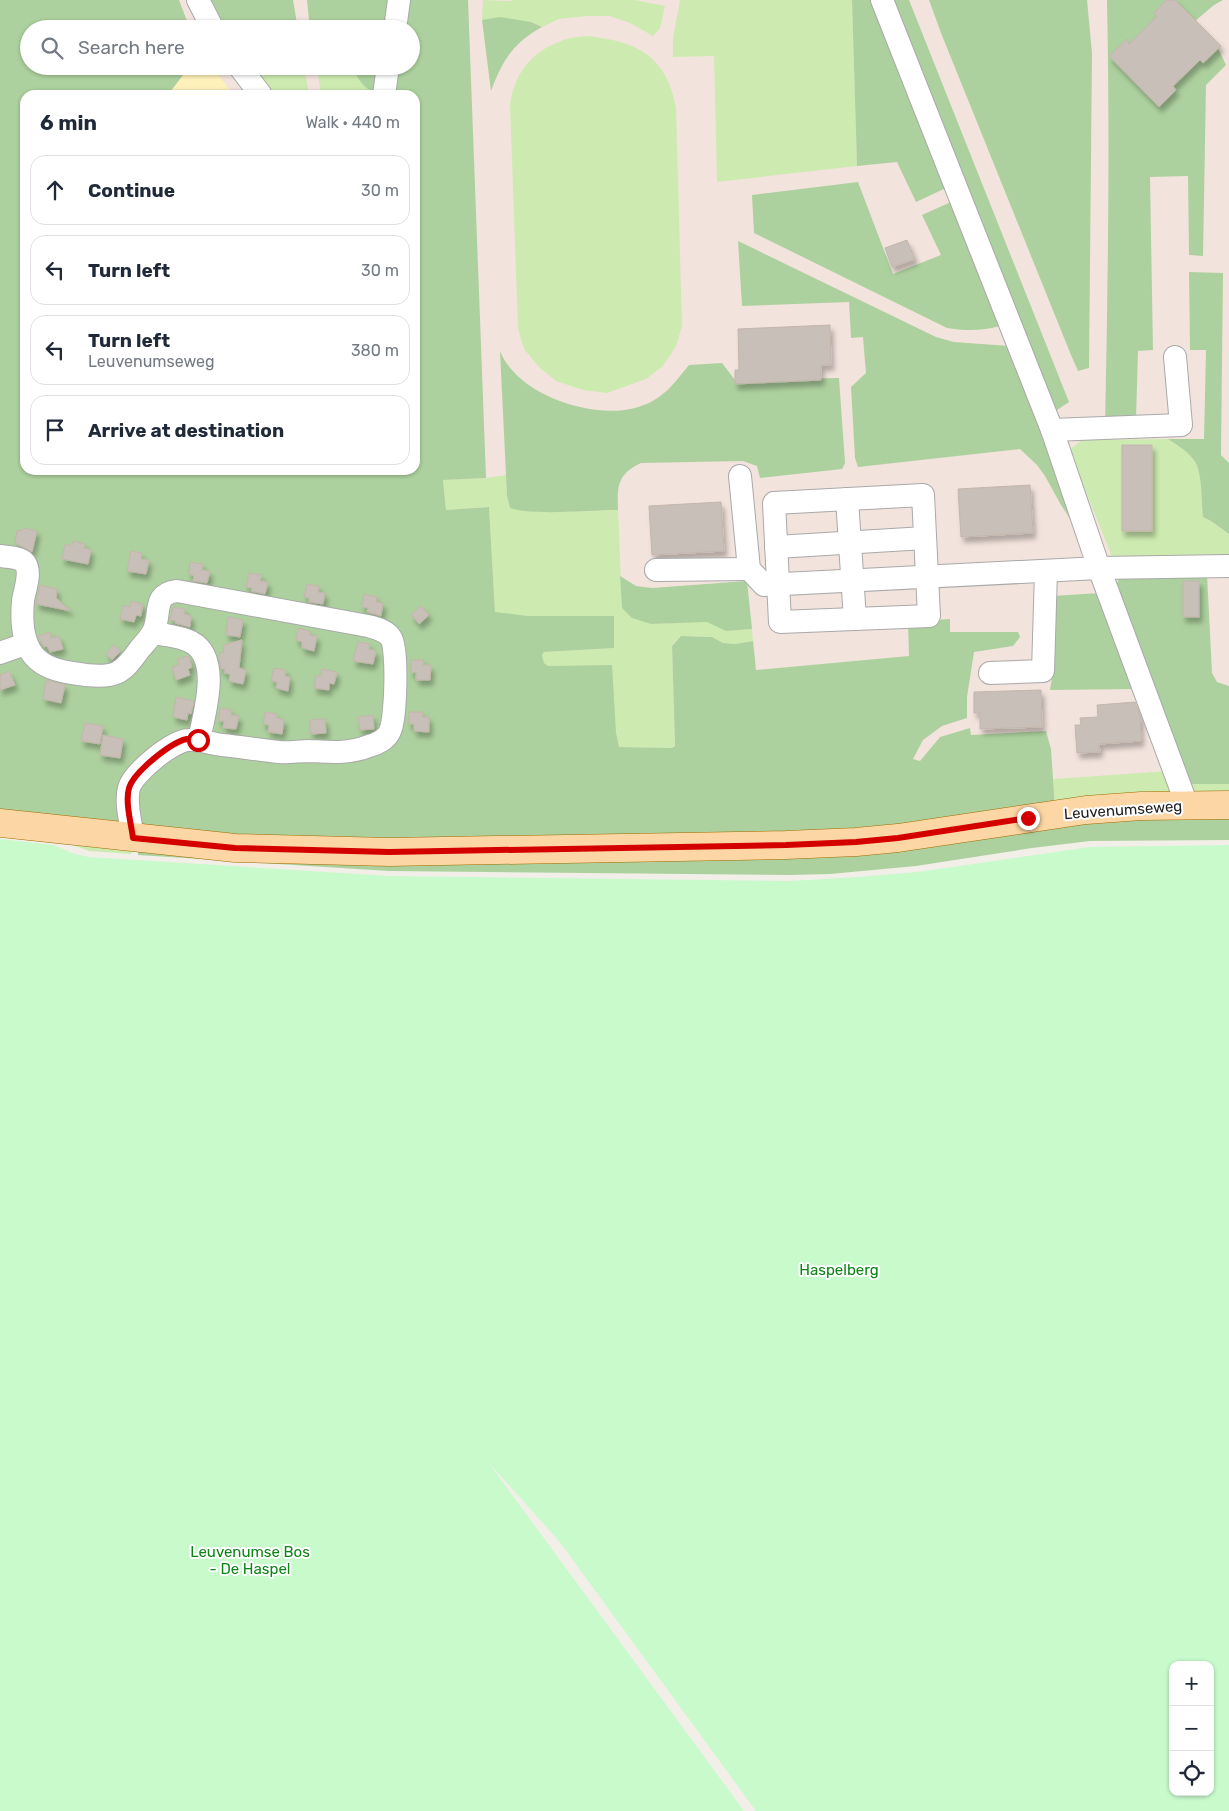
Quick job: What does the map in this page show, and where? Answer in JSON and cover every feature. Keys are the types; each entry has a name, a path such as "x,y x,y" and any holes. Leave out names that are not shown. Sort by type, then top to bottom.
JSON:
{"main road":[{"name":"Leuvenumseweg","path":"0,822 235,848 389,852 786,845 856,842 898,838 1086,810 1141,806 1229,805"}],"lane":[{"path":"198,0 208,20"},
{"path":"396,20 399,0"},
{"path":"882,0 1052,430 1098,568 1187,805"},
{"path":"246,75 257,90"},
{"path":"385,90 387,75"},
{"path":"1052,430 1181,425 1175,357"},
{"path":"740,476 749,569 764,585 1098,568 1229,566"},
{"path":"923,495 928,616 780,622 774,502 846,499 923,495"},
{"path":"846,499 855,619"},
{"path":"776,547 925,538"},
{"path":"0,556 17,559 25,563 27,568 28,576 23,602 25,644 38,660 46,666 74,674 113,676 122,671 153,632 160,601 168,592 177,590 368,626 380,629 390,636 394,644 396,656 393,718 389,733 381,741 358,750 333,753 281,752 187,739 170,747 136,776 128,789 133,838"},
{"path":"656,570 749,569"},
{"path":"990,673 1043,671 1046,571"},
{"path":"153,632 189,641 203,653 209,678 207,698 198,740"},
{"path":"0,653 25,644"}],"shaded area":[{"path":"0,0 1229,0 1229,685 1218,685 1221,776 1047,789 443,794 415,475 420,475 420,90 24,90"}],"green space":[{"path":"0,0 179,0 187,20 20,20 20,75 183,75 172,90 20,90 20,475 420,475 420,90 390,90 395,75 420,75 420,20 404,20 406,0 468,0 486,478 443,480 446,510 489,507 495,612 528,616 614,616 614,648 544,652 542,655 544,663 548,666 612,665 616,732 619,747 672,748 675,746 672,646 681,636 712,637 723,643 735,644 753,641 756,670 909,656 908,622 950,619 950,632 1018,632 1020,637 1013,646 974,652 967,697 967,718 942,726 923,740 913,759 920,761 940,737 970,728 971,735 1046,731 1051,749 1055,807 897,831 368,846 140,831 132,789 173,751 382,744 397,644 177,587 150,627 104,674 33,651 31,577 0,553"},
{"path":"209,0 293,0 296,20 220,20"},
{"path":"307,0 394,0 391,20 309,20"},
{"path":"483,0 635,0 665,6 660,28 653,36 630,23 609,16 559,19 542,27 531,22 482,20"},
{"path":"680,0 852,0 857,166 717,182 714,56 673,57 673,38"},
{"path":"852,0 873,0 946,188 916,202 897,162 857,166"},
{"path":"888,0 909,0 1069,402 1054,412"},
{"path":"929,0 1087,0 1092,53 1089,368 1078,371 1071,355"},
{"path":"1107,0 1223,0 1194,22 1217,46 1226,65 1206,85 1203,256 1189,255 1188,176 1150,177 1153,350 1138,351 1136,419 1105,425 1108,212"},
{"path":"500,17 531,22 542,27 516,46 504,62 491,91 482,20"},
{"path":"588,36 621,42 647,54 665,75 676,108 682,326 676,346 663,366 646,379 607,393 583,390 556,381 540,368 524,349 518,329 510,104 512,93 520,73 541,51 564,40"},
{"path":"257,75 306,75 308,90 270,90"},
{"path":"318,75 359,75 376,90 320,90"},
{"path":"356,75 381,75 378,90 370,90 364,86"},
{"path":"858,182 893,274 941,255 922,215 951,202 1000,326 974,330 947,328 754,233 752,195"},
{"path":"738,241 936,337 954,342 1009,346 1092,552 1061,505 1045,476 1037,465 1020,449 858,467 855,458 851,387 866,373 863,337 851,338 849,302 742,306"},
{"path":"1189,272 1223,273 1221,455 1229,463 1229,534 1203,517 1200,478 1196,464 1187,453 1168,439 1204,439 1206,350 1190,350"},
{"path":"500,351 510,367 524,381 542,393 584,408 606,411 626,410 651,402 669,388 689,365 722,363 735,380 839,378 845,463 842,469 760,478 757,466 743,461 641,463 628,471 620,481 618,510 532,512 510,508 507,496"},
{"path":"1168,439 1187,453 1196,464 1199,470 1203,517 1229,534 1229,559 1113,559 1069,450 1082,440"},
{"path":"506,475 507,496 510,507 520,510 547,512 618,510 622,608 651,624 707,621 726,631 752,629 753,641 735,644 723,643 712,637 681,636 672,645 675,746 672,748 619,747 616,732 544,663 542,655 544,652 614,648 528,616 495,613 489,507 446,510 443,480"},
{"path":"0,559 16,562 22,640 0,651"},
{"path":"1207,574 1212,673 1217,682 1229,686 1229,784 1188,784 1116,586 1119,578"},
{"path":"620,576 636,586 652,588 747,581 752,629 726,631 707,622 651,624 632,618 622,608"},
{"path":"1099,593 1136,689 1050,690 1055,660 1053,596"},
{"path":"166,598 386,637 389,726 345,749 210,738 211,663 164,631"},
{"path":"152,641 200,655 197,725 148,760 125,823 0,816 0,656 20,650 95,679"},
{"path":"1168,771 1171,797 1055,807 1053,779"},
{"path":"1188,784 1229,784 1229,797 1195,795"},
{"path":"1229,812 1229,840 1090,841 916,866 830,874 389,871 138,855 138,846 185,851 1029,825"},
{"name":"Haspelberg","path":"0,839 53,845 75,854 89,857 389,876 790,881 918,872 1090,847 1229,845 1229,1811 756,1811 559,1541 488,1462 744,1811 0,1811"},
{"path":"64,842 132,845 131,854 89,851"}],"sand":[{"path":"183,75 218,75 230,90 172,90"}],"building":[{"path":"1166,0 1175,0 1221,46 1203,63 1200,60 1173,86 1176,90 1159,107 1109,56 1127,39 1129,44 1157,16 1154,13"},
{"path":"907,240 915,259 892,267 885,248"},
{"path":"830,325 831,365 821,365 821,380 735,384 735,370 739,370 738,329"},
{"path":"1122,445 1152,445 1152,531 1122,531"},
{"path":"1030,485 1033,533 961,537 958,489"},
{"path":"721,502 724,551 652,555 649,506"},
{"path":"25,528 37,531 32,552 15,543 17,530 21,531"},
{"path":"73,541 85,544 84,548 91,550 88,564 62,559 65,544 72,546"},
{"path":"131,551 142,553 141,559 149,560 146,574 127,571"},
{"path":"190,562 203,564 202,570 210,571 207,583 193,581 194,576 189,574"},
{"path":"249,573 262,575 260,581 268,582 265,594 251,591 252,588 246,587"},
{"path":"1183,581 1199,581 1199,617 1183,617"},
{"path":"307,584 319,586 318,592 325,593 323,604 309,602 309,598 304,597"},
{"path":"40,585 57,589 56,598 71,611 36,604"},
{"path":"364,594 377,597 376,602 383,603 381,616 367,612 368,608 362,607"},
{"path":"131,601 143,604 141,616 136,615 134,622 120,619 123,605 130,607"},
{"path":"421,606 429,615 419,624 411,614"},
{"path":"173,607 185,609 184,614 191,616 190,627 170,620"},
{"path":"228,617 243,620 240,637 226,635"},
{"path":"298,628 310,631 310,635 317,636 314,651 302,648 302,642 296,640"},
{"path":"50,632 51,638 59,636 63,649 50,652 47,646 44,647 38,636"},
{"path":"242,640 239,668 246,670 243,684 229,681 230,674 224,673 225,669 221,669 219,658 220,652 223,653 224,645"},
{"path":"358,642 370,644 369,649 376,651 373,664 353,661"},
{"path":"113,645 121,651 112,660 106,654"},
{"path":"187,656 192,667 188,669 190,675 176,680 172,667 179,665 177,659"},
{"path":"411,660 424,660 423,665 431,665 430,680 416,680 416,672 411,673"},
{"path":"274,668 286,670 285,676 290,677 288,691 276,688 277,682 271,681"},
{"path":"322,669 337,672 334,684 329,683 329,690 314,688 316,675 321,676"},
{"path":"9,671 15,685 0,690 0,675"},
{"path":"46,680 65,685 61,703 43,699"},
{"path":"1041,690 1042,727 980,729 980,713 974,713 974,692"},
{"path":"176,697 194,701 191,714 188,713 187,720 173,717"},
{"path":"1135,702 1142,721 1140,721 1141,741 1099,744 1100,752 1077,753 1075,725 1081,725 1080,718 1098,717 1097,705"},
{"path":"220,708 232,710 231,715 239,716 236,729 223,728 224,721 218,721"},
{"path":"265,712 277,714 277,718 284,720 282,734 268,732 269,725 263,724"},
{"path":"409,712 423,712 422,717 429,717 429,732 414,731 414,724 409,724"},
{"path":"373,715 374,729 360,730 358,717"},
{"path":"325,719 326,733 311,734 310,720"},
{"path":"85,723 103,726 100,744 81,741"},
{"path":"103,735 123,739 120,758 100,755"}],"route":[{"path":"198,740 187,739 170,747 150,763 132,782 128,789 133,838 235,848 389,852 786,845 898,838 1028,818"}],"park label":[{"name":"Leuvenumse Bos - De Haspel","path":"250,1560"}]}
